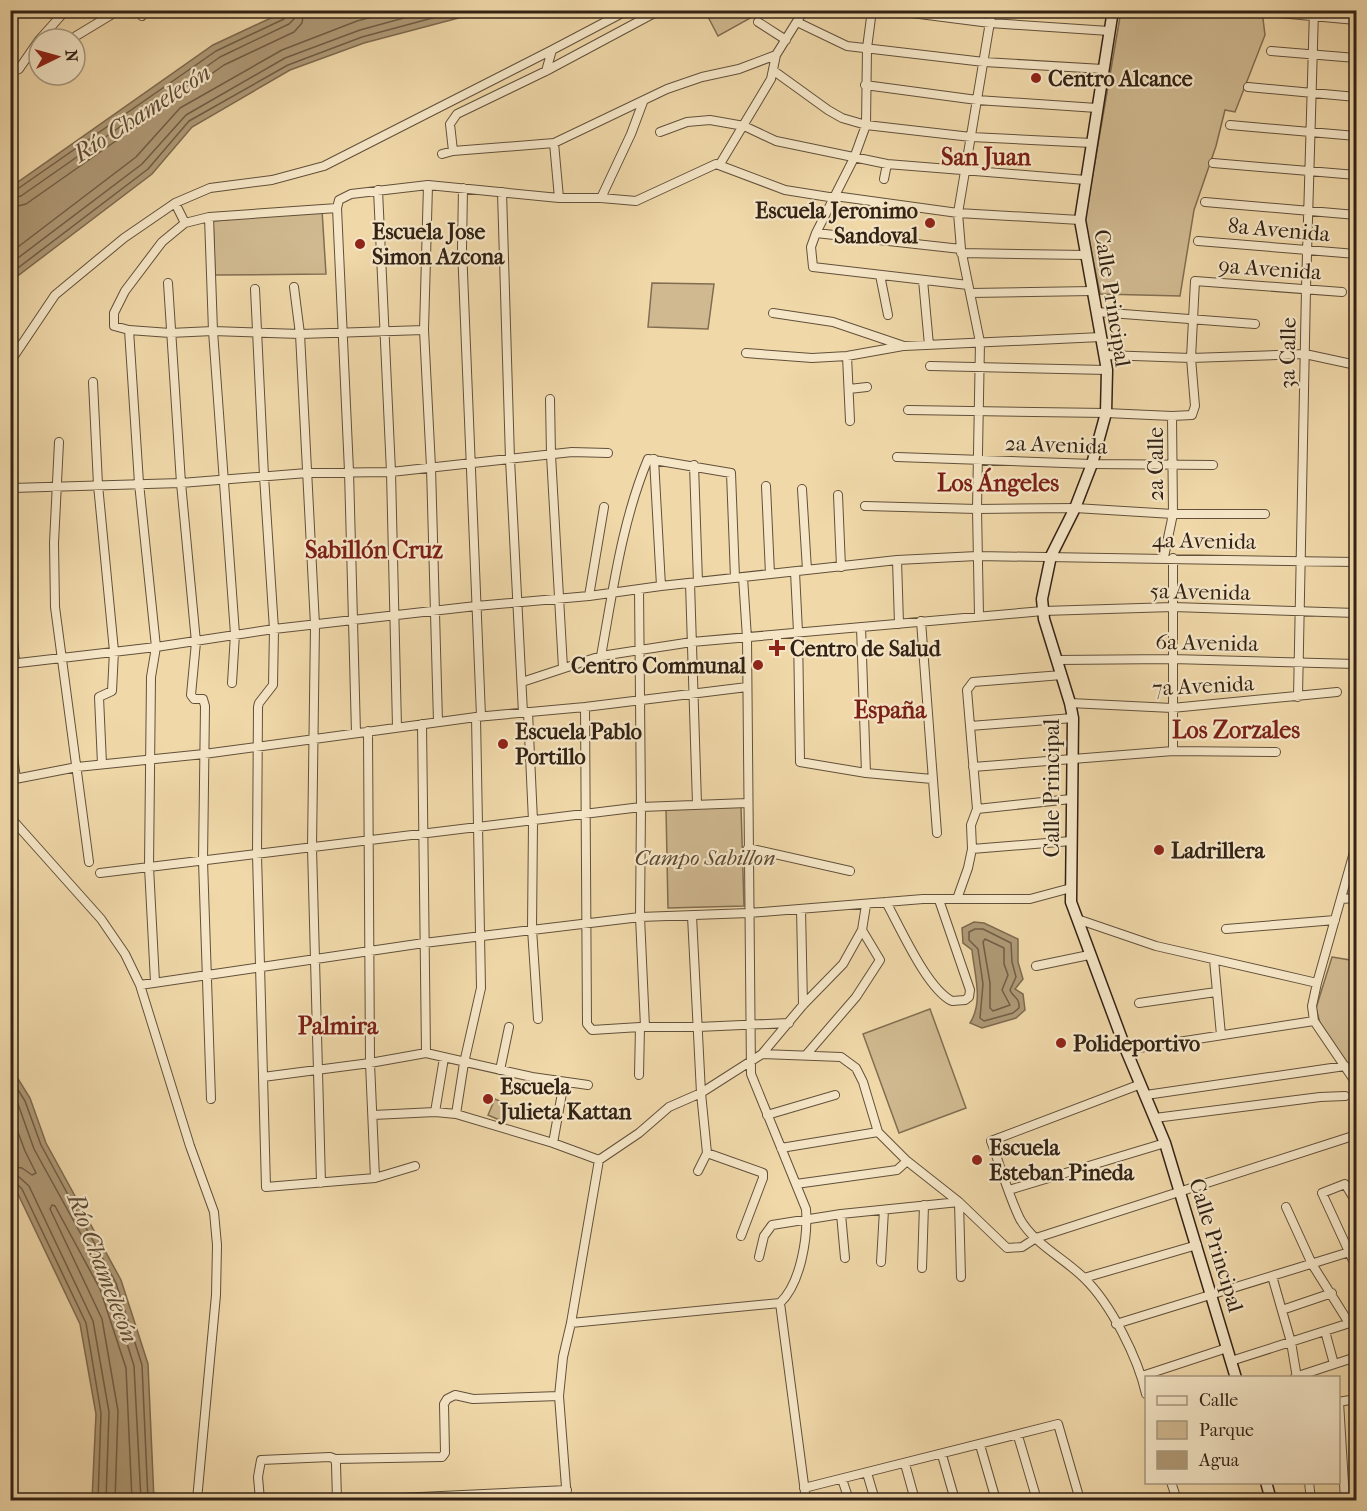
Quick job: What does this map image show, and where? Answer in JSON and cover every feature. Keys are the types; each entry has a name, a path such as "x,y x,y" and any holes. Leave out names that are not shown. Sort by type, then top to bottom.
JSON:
{"street":[{"path":"51,27 66,10"},
{"path":"87,29 119,10"},
{"path":"10,362 55,295 124,238 175,203 210,188 272,180 324,166 628,10"},
{"path":"453,151 450,124 457,114 546,71 660,10"},
{"path":"720,164 774,71 776,55 804,10"},
{"path":"872,10 865,86 866,125 854,158 816,233 812,247 813,267 923,280 969,289 1093,291"},
{"path":"888,10 990,23 1109,31"},
{"path":"979,616 976,509 980,342 961,251 958,213 992,10"},
{"name":"Calle Principal","path":"1113,10 1080,220 1105,355 1106,412 1092,464 1051,556 1043,587 1043,610 1073,718 1071,902 1126,1050 1165,1143 1236,1376"},
{"path":"1267,12 1314,13 1356,20"},
{"name":"3a Calle","path":"1298,697 1314,13"},
{"path":"758,22 786,40"},
{"path":"797,22 847,46 984,62 1103,69"},
{"path":"546,71 552,50"},
{"path":"1271,51 1356,58"},
{"path":"442,154 453,151 554,143 687,82 739,69 776,55"},
{"path":"10,73 19,69 27,57"},
{"path":"774,71 828,111 866,125 971,137 1092,143"},
{"path":"865,86 977,100 1097,108"},
{"path":"1248,87 1356,98"},
{"path":"602,198 643,102"},
{"path":"660,132 687,122 710,120 744,126 776,141 887,164 1086,180"},
{"path":"1230,125 1356,136"},
{"path":"554,143 560,198"},
{"path":"1213,163 1356,175"},
{"path":"356,733 349,471 337,208 339,200 351,194 428,185 560,198 636,201 712,165 720,164 785,190 829,197 958,213 1080,220"},
{"path":"884,179 887,164"},
{"path":"428,185 424,330 431,467 438,722"},
{"path":"456,1114 464,1063 481,988 476,606 462,248 463,188"},
{"path":"378,190 391,472 397,727"},
{"path":"502,192 516,604 533,821 532,929 538,1018"},
{"path":"1204,202 1356,215"},
{"path":"175,203 185,223"},
{"path":"337,208 209,216 185,223 162,242 125,291 114,313 112,323 117,328 170,333 213,331 300,334 424,330"},
{"path":"209,216 213,331 235,634 232,682"},
{"path":"816,233 961,251 1086,255"},
{"name":"8a Avenida","path":"1198,241 1356,254"},
{"path":"880,275 888,315"},
{"path":"923,280 929,345"},
{"name":"9a Avenida","path":"1195,281 1342,292"},
{"name":"2a Calle","path":"1173,751 1173,607 1169,558 1173,514 1172,416 1192,415 1195,406 1191,358 1195,281"},
{"path":"168,284 181,483 196,642 191,695 194,699 203,699 205,702 203,861 212,1099"},
{"path":"294,287 300,334 315,625 312,848 321,1183"},
{"path":"255,289 274,629 273,686 259,703 258,855 266,1187 375,1178 415,1166"},
{"path":"1097,312 1255,324"},
{"path":"773,313 833,322 904,346"},
{"path":"129,330 139,483 156,647 151,677 149,867 155,982"},
{"path":"746,353 812,358 847,356 904,346 1101,337"},
{"path":"1105,355 1191,358 1305,354 1356,365"},
{"path":"847,356 850,421"},
{"path":"930,366 1107,370"},
{"path":"93,382 98,485 114,651 112,691 100,694 99,701 102,764"},
{"path":"849,389 867,387"},
{"path":"550,399 563,668"},
{"path":"908,410 1106,412 1172,416"},
{"path":"59,442 54,607 88,862"},
{"path":"10,511 12,488 181,483 349,471 391,472 572,452 608,453"},
{"name":"2a Avenida","path":"897,457 1092,464 1214,465"},
{"path":"571,1323 780,1303 793,1287 799,1273 807,1219 806,1209 751,1074 747,638 739,577 731,472 648,459 635,490 612,592 601,656"},
{"path":"654,459 661,586"},
{"path":"694,465 692,642 697,804"},
{"path":"766,486 770,574"},
{"path":"802,489 807,570"},
{"path":"838,495 841,567"},
{"path":"865,506 976,509 1074,508 1173,514 1265,514"},
{"path":"589,596 604,507"},
{"name":"4a Avenida","path":"13,664 196,642 274,629 476,606 589,596 897,560 977,556 1051,556 1356,562"},
{"path":"897,560 899,624"},
{"path":"795,572 800,762 866,773 932,778"},
{"path":"639,589 640,917 643,1027 639,1075"},
{"path":"10,599 13,664"},
{"name":"5a Avenida","path":"522,682 601,656 692,642 1043,610 1173,607 1356,613"},
{"path":"921,621 937,833"},
{"path":"861,627 866,773"},
{"name":"6a Avenida","path":"1057,660 1172,659 1356,664"},
{"path":"957,899 968,868 972,849 971,825 977,809 967,690 973,682 1062,675"},
{"path":"10,732 13,779 77,767 204,754 478,717 585,707 747,687"},
{"name":"7a Avenida","path":"1070,704 1172,708 1337,692"},
{"path":"585,707 587,1024 592,1030 789,1023"},
{"path":"970,726 1073,718"},
{"path":"422,724 426,1053"},
{"path":"368,731 370,1063 375,1178"},
{"path":"973,767 1173,751 1276,752"},
{"path":"977,809 1071,799"},
{"path":"100,873 641,807 747,803"},
{"path":"10,817 101,919 125,954 140,985 190,1146 214,1212 217,1245 216,1295 196,1500"},
{"path":"972,849 1071,841"},
{"path":"1356,845 1312,1006 1314,1022 1356,1083"},
{"path":"748,848 850,871"},
{"path":"140,985 369,953 424,943 640,917 692,916 886,902 1030,899 1071,888"},
{"path":"1341,899 1356,898"},
{"path":"886,902 920,963 940,993 952,1001 965,1000 969,997 970,990 939,900"},
{"path":"567,1500 559,1396 563,1357 599,1160 639,1133 669,1107 701,1093 762,1054 803,1005 843,964 862,930 866,905"},
{"path":"801,909 803,1005"},
{"path":"692,916 706,1153 699,1171"},
{"path":"1077,919 1156,946 1317,983"},
{"path":"1226,929 1335,920"},
{"path":"806,1055 856,998 880,960 862,930"},
{"path":"1036,966 1089,955"},
{"path":"1214,960 1221,1035"},
{"path":"1139,1003 1216,992"},
{"path":"1126,1050 1314,1022"},
{"path":"500,1070 509,1027"},
{"path":"263,1077 426,1053 464,1063 588,1085"},
{"path":"762,1054 841,1057 856,1068 878,1132 908,1161 959,1202 1007,1248 1022,1248 1036,1238 1356,1136"},
{"path":"435,1112 444,1058"},
{"path":"1146,1095 1346,1066"},
{"path":"553,1143 564,1082"},
{"path":"1141,1083 991,1141 1021,1220 1036,1238 1084,1278 1102,1300 1142,1376 1145,1390"},
{"path":"767,1115 835,1095"},
{"path":"1155,1118 1320,1097 1345,1096"},
{"path":"373,1115 435,1112 456,1114 553,1143 599,1160"},
{"path":"780,1148 878,1132"},
{"path":"1009,1190 1165,1143"},
{"path":"706,1153 763,1173 741,1236"},
{"path":"795,1184 897,1170 908,1161"},
{"path":"1356,1203 1345,1184 1322,1193 1353,1252 1356,1267"},
{"path":"759,1257 764,1236 770,1226 841,1214 959,1202"},
{"path":"959,1202 961,1277"},
{"path":"922,1268 924,1205"},
{"path":"1231,1361 1353,1322 1312,1264 1286,1208"},
{"path":"881,1262 884,1210"},
{"path":"841,1214 845,1258"},
{"path":"1084,1278 1197,1245"},
{"path":"1116,1324 1353,1252"},
{"path":"1272,1276 1291,1342 1296,1376"},
{"path":"1282,1310 1332,1293"},
{"path":"780,1303 806,1500"},
{"path":"1326,1331 1334,1364"},
{"path":"1142,1376 1227,1348"},
{"path":"1299,1376 1356,1357"},
{"path":"260,1500 258,1477 261,1460 330,1457 335,1459 442,1457 445,1453 444,1404 454,1395 473,1399 559,1396"},
{"path":"1340,1402 1356,1399"},
{"path":"1340,1418 1345,1500"},
{"path":"804,1488 1018,1436 1058,1424 1080,1500"},
{"path":"1018,1436 1036,1500"},
{"path":"980,1445 996,1500"},
{"path":"942,1455 955,1500"},
{"path":"335,1459 337,1500"},
{"path":"905,1464 915,1500"},
{"path":"867,1473 875,1500"},
{"path":"842,1479 849,1500"},
{"path":"1173,1484 1177,1500"},
{"path":"1267,1484 1271,1500"},
{"path":"1309,1484 1311,1500"},
{"path":"357,1500 567,1490"},
{"path":"1290,1500 1355,1500"}],"green space":[{"path":"705,11 763,11 718,36"},
{"path":"1121,11 1262,11 1265,35 1235,112 1225,110 1216,146 1194,210 1180,296 1100,294 1085,220"},
{"path":"322,210 326,274 215,275 213,221"},
{"path":"652,283 714,284 708,329 648,327"},
{"name":"Campo Sabillon","path":"741,807 744,906 668,908 666,809"},
{"path":"1332,957 1356,961 1356,1076 1320,1023 1316,1008"},
{"path":"930,1009 966,1108 899,1133 863,1034"},
{"path":"495,1099 511,1106 504,1122 488,1115"}],"water":[{"name":"Río Chamelecón","path":"288,10 485,11 364,43 290,70 192,127 152,174 11,281 11,187 213,45"},
{"path":"974,922 984,923 1018,939 1018,962 1023,979 1015,989 1023,994 1025,1010 1016,1018 982,1028 970,1023 976,1006 977,987 972,950 963,943 962,928"},
{"name":"Río Chamelecón","path":"10,1066 30,1098 46,1143 121,1280 148,1364 154,1500 92,1500 96,1414 80,1324 17,1192 11,1187"}],"place":[{"name":"Centro Alcance","path":"1036,78"},
{"name":"Escuela Jeronimo Sandoval","path":"930,223"},
{"name":"Escuela Jose Simon Azcona","path":"360,244"},
{"name":"Centro de Salud","path":"777,648"},
{"name":"Centro Communal","path":"758,665"},
{"name":"Escuela Pablo Portillo","path":"503,744"},
{"name":"Ladrillera","path":"1159,850"},
{"name":"Polideportivo","path":"1061,1043"},
{"name":"Escuela Julieta Kattan","path":"488,1099"},
{"name":"Escuela Esteban Pineda","path":"977,1160"}],"district":[{"name":"San Juan","path":"986,157"},
{"name":"Los Ángeles","path":"998,483"},
{"name":"Sabillón Cruz","path":"374,550"},
{"name":"España","path":"890,710"},
{"name":"Los Zorzales","path":"1236,730"},
{"name":"Palmira","path":"338,1026"}]}
